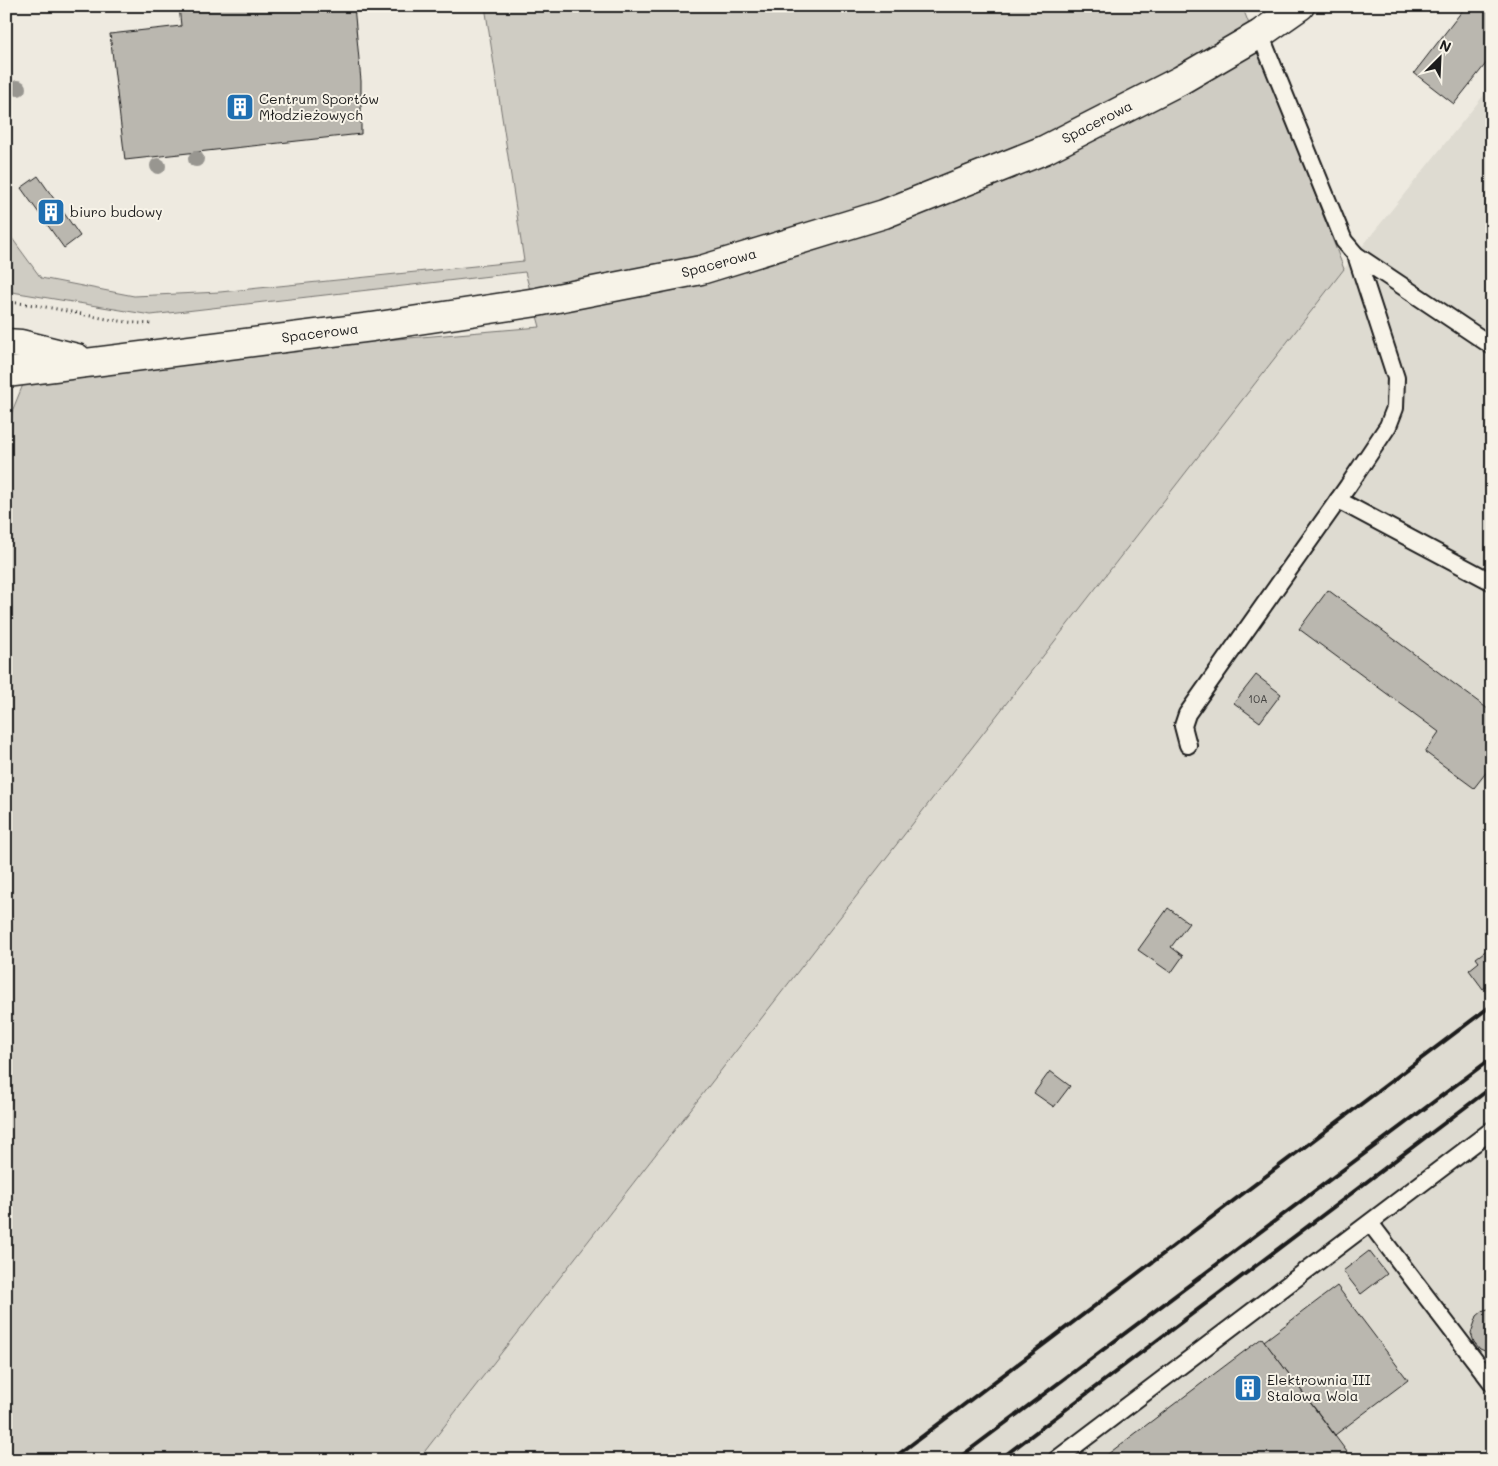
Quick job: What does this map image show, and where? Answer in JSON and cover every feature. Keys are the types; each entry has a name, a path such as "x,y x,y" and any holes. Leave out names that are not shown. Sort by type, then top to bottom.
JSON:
{"street":[{"name":"Spacerowa","path":"6,373 88,361 372,327 518,305 701,270 884,214 1044,150 1181,80 1260,34 1300,6"},
{"name":"Spacerowa","path":"6,343 21,344 88,361"}],"lane":[{"path":"1260,34 1344,241 1356,255 1492,346"},
{"path":"1188,745 1183,726 1187,714 1338,500 1388,426 1395,408 1396,378 1356,255"},
{"path":"1338,500 1492,582"},
{"path":"1056,1460 1492,1130"},
{"path":"1370,1222 1492,1383"}],"path":[{"path":"6,302 59,308 130,323 159,324"}],"shaded area":[{"path":"485,6 1242,6 1344,269 418,1460 6,1460 6,426 29,370 540,327 525,272 151,315 6,291 6,230 41,278 134,296 220,292 524,261"},
{"path":"1492,85 1492,1460 418,1460 704,1092 700,1065 716,1056 735,1052 995,714 1344,269"}],"building":[{"name":"Centrum Sportów Młodzieżowych","path":"179,6 354,6 361,81 361,134 125,160 110,34 181,26"},
{"path":"1466,6 1492,6 1492,56 1454,104 1414,73"},
{"name":"biuro budowy","path":"38,176 80,236 64,248 21,188"},
{"path":"1328,590 1492,712 1492,765 1474,788 1425,752 1439,732 1299,629"},
{"path":"1256,675 1281,694 1260,722 1234,703"},
{"path":"1168,908 1189,923 1171,947 1183,956 1171,973 1138,950"},
{"path":"1492,946 1492,982 1483,989 1469,970 1479,962 1476,958"},
{"path":"1050,1071 1070,1086 1054,1107 1034,1093"},
{"path":"1369,1251 1387,1274 1361,1294 1343,1271"},
{"path":"1337,1286 1408,1380 1335,1435 1264,1341"},
{"path":"1492,1308 1492,1354 1480,1349 1474,1342 1471,1333 1477,1316 1484,1310"},
{"name":"Elektrownia III Stalowa Wola","path":"1262,1338 1353,1460 1100,1460"}],"railway":[{"path":"891,1460 1492,1005"},
{"path":"956,1460 1492,1058"},
{"path":"999,1460 1492,1087"}],"place":[{"name":"Centrum Sportów Młodzieżowych","path":"240,107"},
{"name":"biuro budowy","path":"51,212"},
{"name":"Elektrownia III Stalowa Wola","path":"1248,1388"}]}
